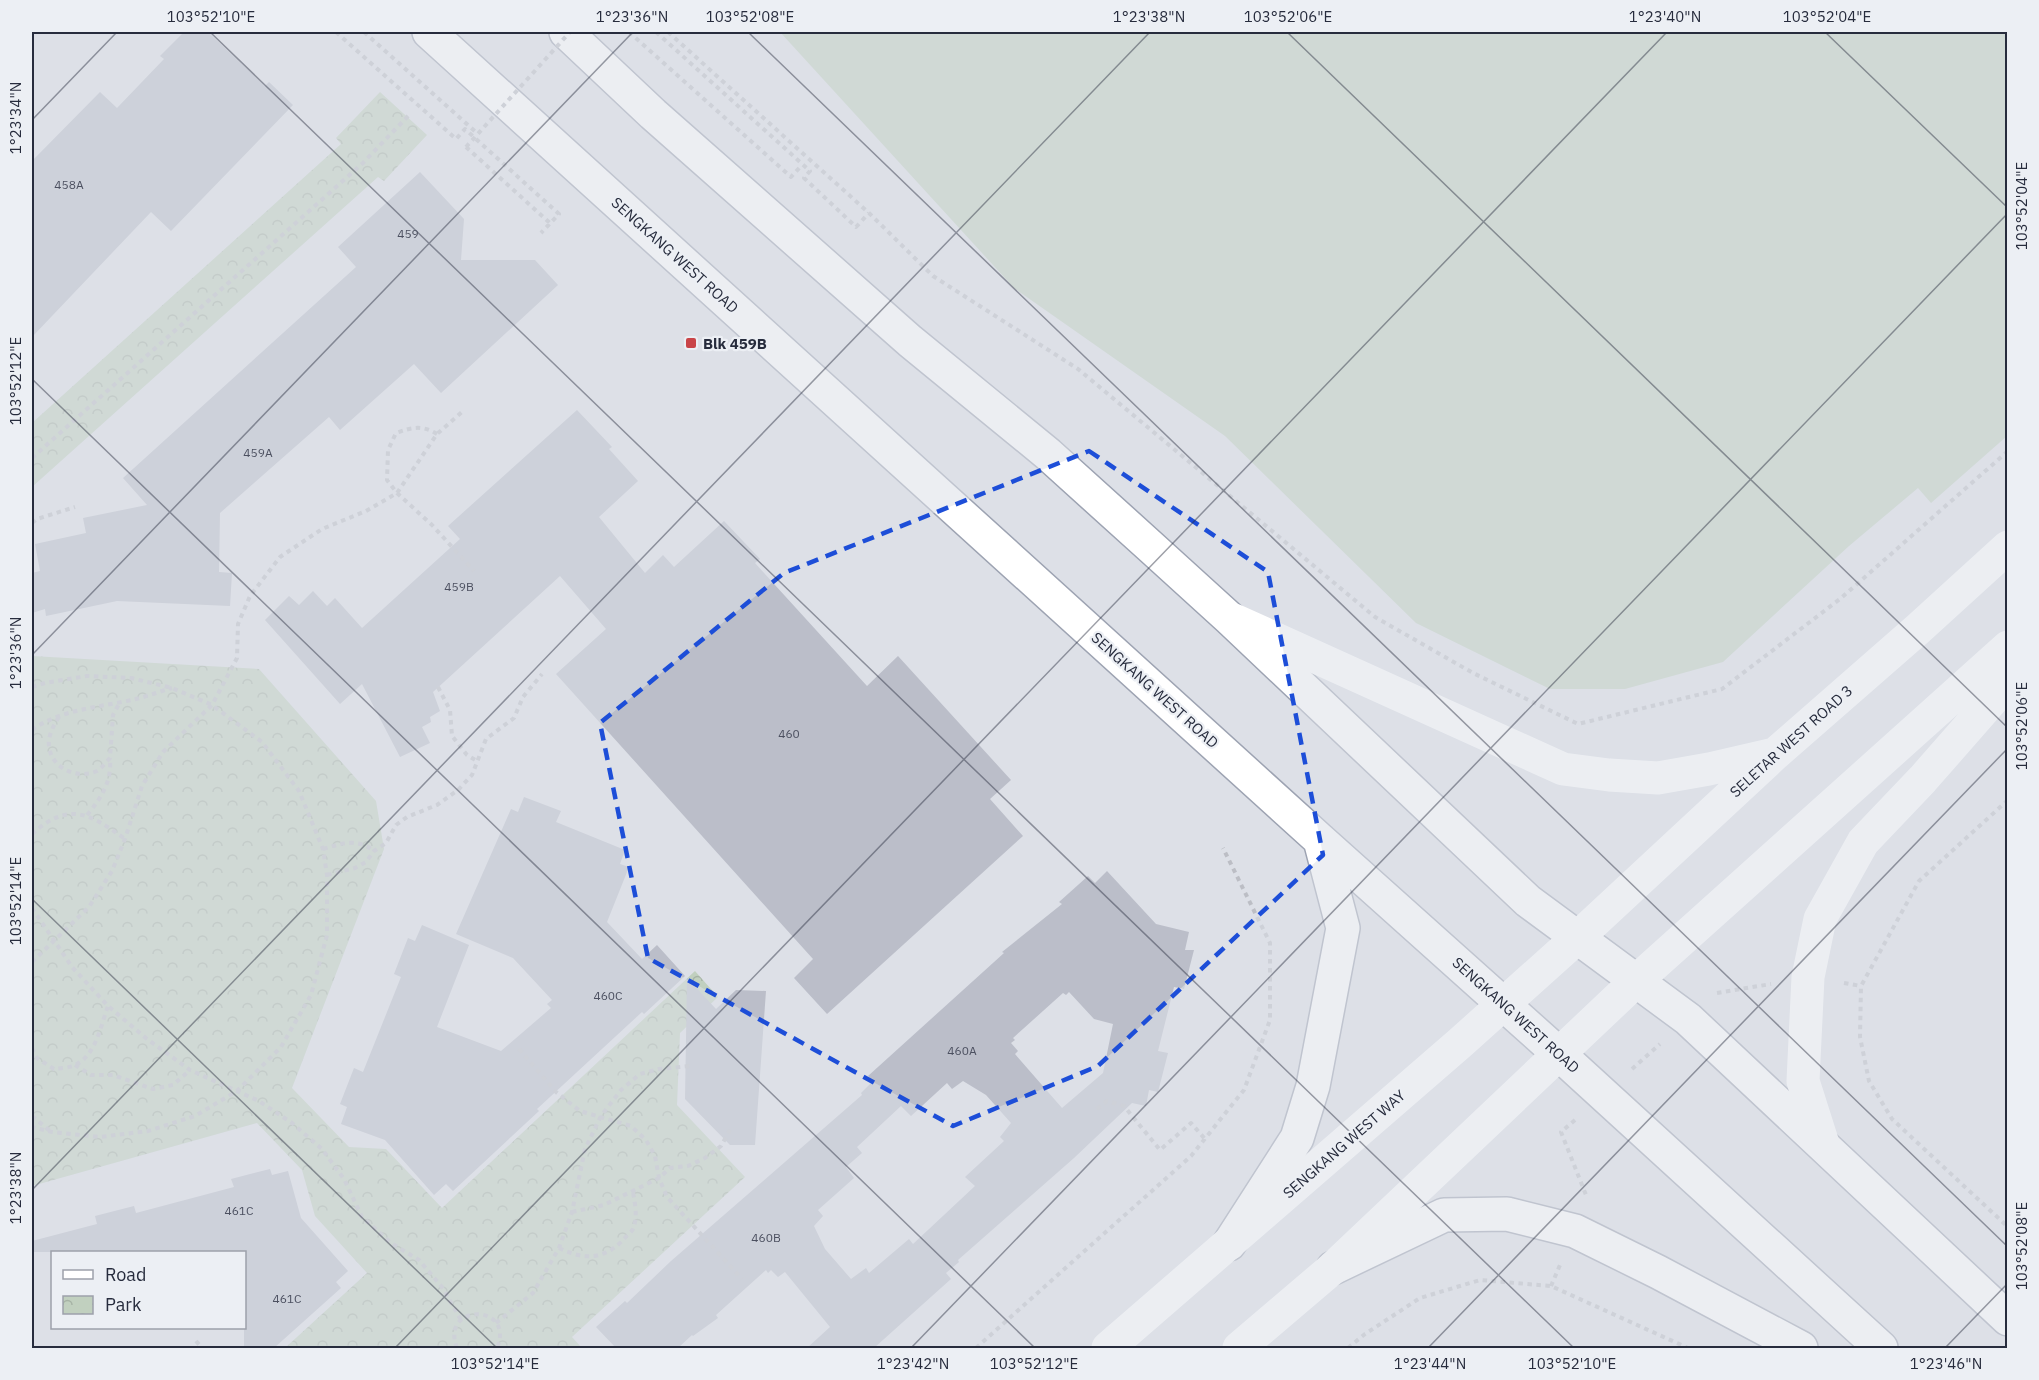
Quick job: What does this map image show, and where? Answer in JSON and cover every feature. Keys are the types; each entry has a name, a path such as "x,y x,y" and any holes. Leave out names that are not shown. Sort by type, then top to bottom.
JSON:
{"main road":[{"name":"SENGKANG WEST ROAD","path":"429,32 1881,1348"},
{"path":"568,32 653,114 910,342 1048,454 1229,618 1528,901 1688,1019 2007,1318"},
{"name":"SELETAR WEST ROAD 3","path":"1577,938 1775,754 1918,629 2007,547"},
{"path":"1229,618 1563,769 1658,778 1775,754"},
{"path":"1239,1348 1333,1268 1636,981 2007,647"},
{"path":"1823,1144 1803,1081 1808,977 1820,919 1863,842 1923,779 2005,685"},
{"path":"1229,1244 1297,1138 1313,1086 1343,928 1320,840"},
{"name":"SENGKANG WEST WAY","path":"1108,1348 1460,1044 1577,938"},
{"path":"1333,1268 1444,1215 1507,1214 1575,1231 1801,1348"}],"path":[{"path":"336,32 456,139 465,129 559,214 541,233"},
{"path":"364,32 478,134"},
{"path":"551,224 466,147 568,32"},
{"path":"628,32 791,177 802,165"},
{"path":"656,32 810,171 804,178 856,227 868,213"},
{"path":"668,32 868,213 933,276 1078,369 1375,617 1473,673 1578,724 1722,689 1840,598 2007,451"},
{"path":"32,458 363,163 410,114"},
{"path":"32,962 89,907 112,871 142,786 163,752 212,705 237,658 238,624 250,596 280,557 322,529 366,511 397,493 438,434 463,411"},
{"path":"438,434 428,428 414,426 396,433 388,450 387,480 474,571"},
{"path":"32,523 37,519 75,507"},
{"path":"327,875 355,868 366,862 374,851 386,843 396,825 407,817 437,805 458,790 472,775 486,739 514,717 523,697 542,674"},
{"path":"32,687 87,676 131,678 172,688 212,705 262,742 299,791 323,849 327,875 327,935 311,995 281,1047 237,1091 195,1116 148,1131 100,1137 52,1132 32,1127"},
{"path":"438,687 450,710 452,736 467,755 477,761"},
{"path":"32,730 58,717 172,688"},
{"path":"87,815 99,801 107,786 111,771 113,715 120,702"},
{"path":"58,717 52,727 49,740 51,755 63,770 79,775 98,770 110,758"},
{"path":"2007,800 1919,881 1861,986 1860,1037 1869,1081 1892,1119 2007,1227"},
{"path":"32,834 47,821 69,814 87,815 125,839"},
{"path":"323,849 350,842 366,845 374,851"},
{"path":"976,1348 1191,1156 1244,1090 1270,1020 1270,943 1223,848"},
{"path":"32,908 72,967 108,1006 147,1039 190,1070 259,1101 292,1123 322,1149 344,1179 362,1217 391,1243 419,1260 442,1287 461,1320"},
{"path":"1551,1286 1588,1201 1561,1132 1717,993 1808,977 1861,986"},
{"path":"32,1048 37,1058 54,1069 75,1065 84,1059 95,1044 108,1006"},
{"path":"519,1049 564,1098 580,1111 631,1126 646,1140 655,1156 659,1178 667,1197 742,1279"},
{"path":"75,1065 91,1075 113,1075 153,1089 173,1085 190,1070"},
{"path":"496,1323 533,1293 559,1248 572,1212 585,1149 601,1116 621,1090 640,1074 659,1069 690,1066"},
{"path":"1097,1109 1107,1101 1124,1106 1160,1150 1191,1123 1205,1139"},
{"path":"1124,1106 1125,1101"},
{"path":"32,1116 52,1132"},
{"path":"572,1212 604,1205 659,1178 670,1168 688,1166 705,1158 721,1146 730,1130"},
{"path":"559,1248 575,1256 597,1256 616,1247 633,1230 636,1212 633,1192"},
{"path":"1348,1348 1365,1334 1420,1298 1480,1280 1551,1286 1688,1348"},
{"path":"457,1348 454,1334 461,1320 476,1314 490,1317 496,1323 501,1337 497,1348"},
{"path":"196,1341 202,1348"}],"highlighted area":[{"path":"1089,451 1268,572 1323,855 1098,1066 953,1126 648,958 600,723 784,573"}],"green space":[{"path":"780,32 2007,32 2007,436 1931,503 1918,488 1849,546 1723,662 1625,689 1550,689 1416,623 1225,436 1014,288"},
{"path":"380,92 427,135 384,181 378,177 32,487 32,423 341,144 336,138"},
{"path":"32,656 259,669 376,801 384,849 292,1088 349,1147 386,1149 442,1208 695,971 718,997 680,1033 677,1105 745,1177 572,1337 582,1348 285,1348 367,1273 315,1216 302,1170 257,1123 32,1186"}],"building":[{"path":"184,32 208,32 265,86 269,82 293,105 171,231 151,212 32,337 32,161 100,92 117,108 164,59 160,56"},
{"path":"420,172 464,219 461,260 535,260 558,285 441,393 414,364 340,430 329,417 220,513 219,572 232,573 230,606 117,601 46,616 45,609 32,613 32,573 40,571 35,544 86,533 83,518 147,505 123,478 356,267 338,247"},
{"path":"577,410 612,447 609,449 638,481 599,517 645,573 663,555 674,567 724,521 760,559 755,563 867,686 898,656 1011,780 990,799 1023,836 827,1014 794,978 813,959 556,674 606,629 560,576 433,692 440,711 430,717 431,722 422,727 430,743 400,757 362,684 340,704 265,620 289,596 299,605 313,591 327,606 335,598 362,628 460,539 448,526"},
{"path":"524,797 561,811 556,822 625,850 620,864 629,867 607,922 642,959 657,945 685,976 644,1014 642,1012 537,1109 539,1111 453,1191 446,1184 434,1195 385,1140 341,1124 347,1107 340,1104 354,1068 363,1072 401,977 394,974 408,938 415,941 422,925 469,945 437,1027 501,1051 551,1008 547,1004 552,1000 513,958 456,934 511,809 518,812"},
{"path":"1107,871 1156,924 1189,932 1185,950 1194,950 1184,989 1174,987 1158,1051 1168,1053 1158,1092 1149,1090 1146,1106 1132,1103 1074,1158 958,1260 959,1262 946,1273 951,1279 874,1348 807,1348 830,1327 785,1272 778,1277 771,1270 768,1273 766,1270 716,1315 718,1318 692,1335 678,1348 616,1348 596,1327 625,1301 627,1303 671,1261 862,1095 861,1093 873,1081 868,1076 1004,953 1002,952 1062,904 1059,902 1088,876 1095,883","holes":["1069,992 1094,1019 1113,1024 1103,1073 1062,1108 1015,1054 1018,1051 1011,1043 1015,1040 1013,1038 1063,993 1066,995","963,1081 986,1095 1011,1123 1000,1137 1004,1141 965,1177 975,1186 913,1244 909,1239 869,1273 866,1268 851,1279 825,1249 814,1226 823,1216 818,1210 854,1178 846,1167 862,1153 857,1147 901,1106 911,1116 947,1083 952,1089"]},
{"path":"687,978 716,1009 736,990 766,991 755,1145 730,1145 685,1099"},
{"path":"270,1169 272,1175 288,1171 301,1218 348,1271 336,1282 341,1288 274,1348 244,1348 246,1251 32,1252 32,1241 97,1224 95,1216 134,1206 136,1213 234,1187 231,1179"}],"place":[{"name":"Blk 459B","path":"691,343"}]}
